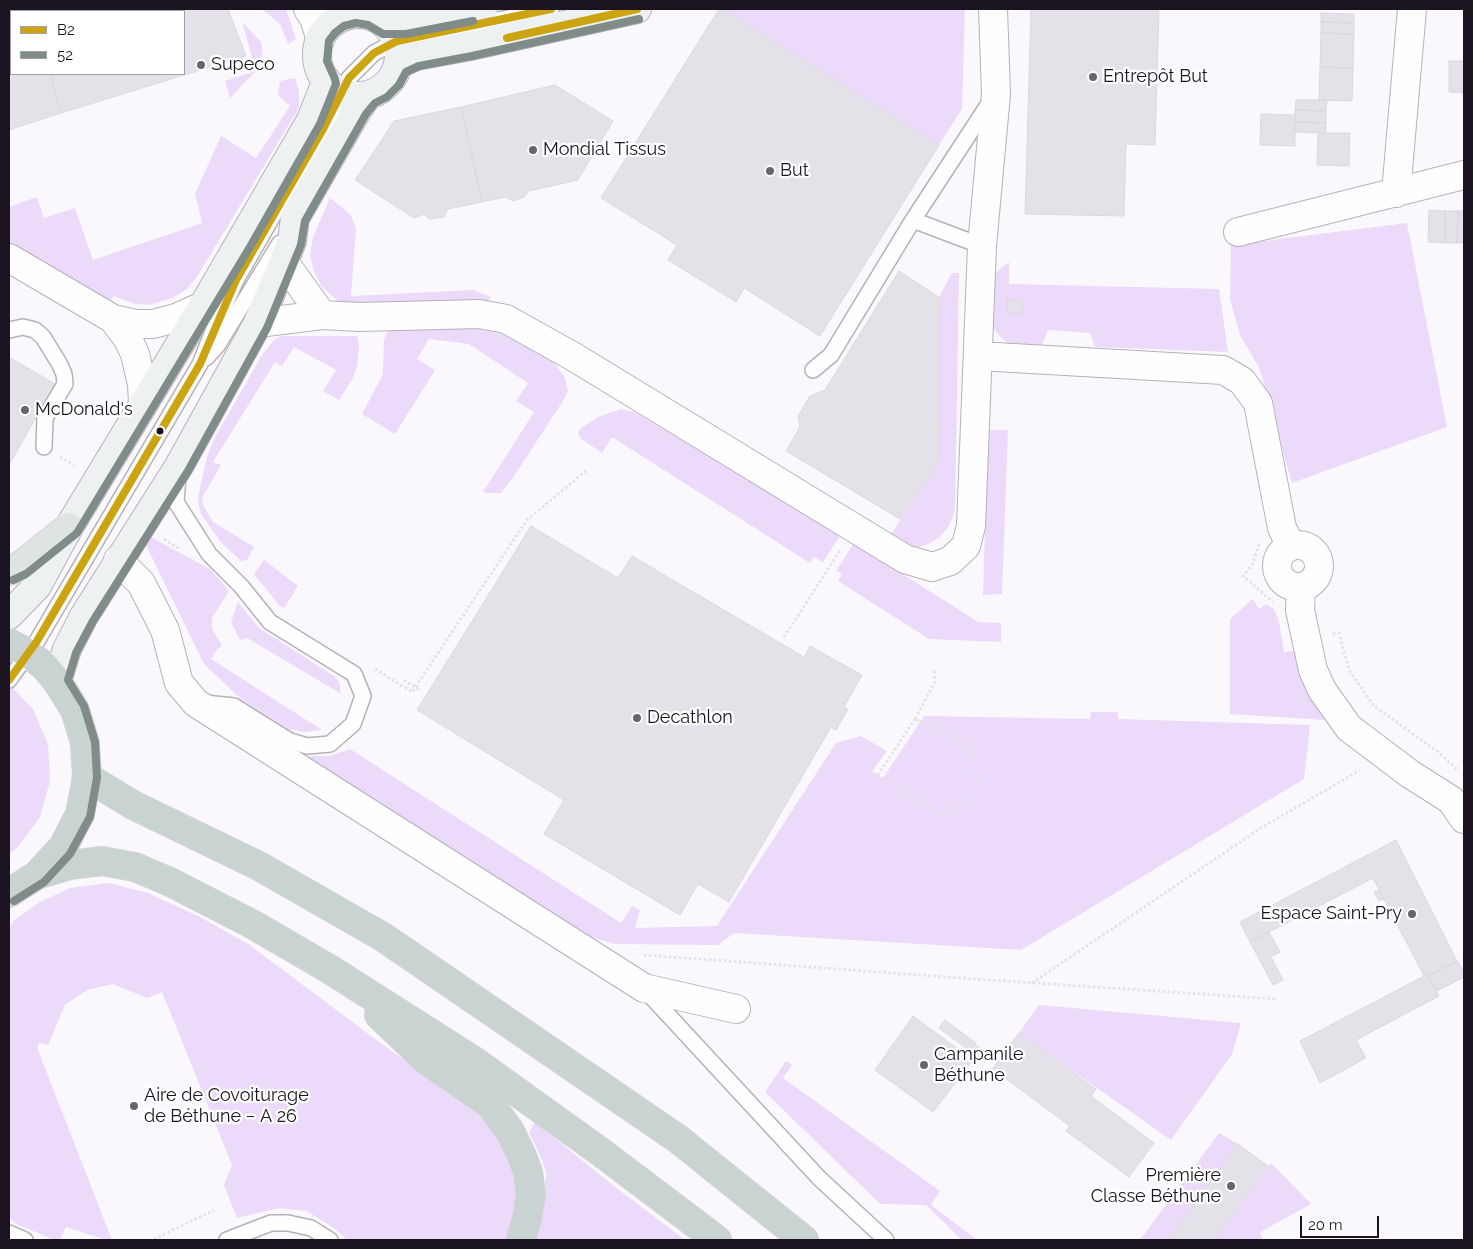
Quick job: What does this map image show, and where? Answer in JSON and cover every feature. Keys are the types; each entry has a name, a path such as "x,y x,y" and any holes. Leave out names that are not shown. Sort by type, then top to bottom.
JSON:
{"highway":[{"path":"19,648 44,666 57,681 75,710 85,743 87,777 80,814 63,847 38,875"},
{"path":"87,777 133,805 258,866 383,937 678,1139 804,1240"},
{"path":"9,893 38,875 70,865 102,861 135,867 170,882 252,924 331,970 474,1061 602,1153 717,1240"},
{"path":"331,970 426,1059 490,1104 510,1131 525,1164 532,1194 521,1240"}],"main road":[{"path":"9,572 20,566 69,527"}],"street":[{"path":"308,9 314,18 320,37"},
{"path":"336,12 340,17 328,26 320,37 316,49 317,62 320,72 334,87 349,96 368,95 382,89 392,78 394,43 406,24 478,22 637,9"},
{"path":"258,323 322,315 358,317 480,314 506,319 574,357 905,559 932,567 950,561 966,546 971,526 982,246 996,94 993,9"},
{"path":"1396,193 1412,9"},
{"path":"336,12 372,16 394,43 416,56 478,22"},
{"path":"9,615 37,586 69,527 203,306 311,120 334,87"},
{"path":"57,681 67,649 84,616 178,466 258,323 292,241 295,218 368,95"},
{"path":"1238,232 1464,175"},
{"path":"9,258 114,319 135,324 153,324 176,318 203,306"},
{"path":"284,262 322,315"},
{"path":"114,319 128,338 135,354 142,384 143,403"},
{"path":"978,356 1223,370 1242,381 1258,403 1282,528 1291,546 1280,555 1277,568 1282,580 1288,584 1301,587 1300,610 1313,670 1322,690 1349,728 1385,756 1451,800 1464,819"},
{"path":"118,560 141,583 165,630 179,683 196,703 644,988 736,1009"}],"lane":[{"path":"478,22 551,9"},
{"path":"9,680 19,648 119,504 200,364 236,280 323,130 334,87 349,78 374,53 394,43"},
{"path":"813,370 832,355 913,220 996,94"},
{"path":"200,364 217,346 295,218"},
{"path":"913,220 982,246"},
{"path":"9,330 24,327 35,330 43,337 64,374 65,384 45,418 44,447"},
{"path":"178,466 176,502 209,554 241,586 270,622 354,674 363,696 353,724 330,744 307,746 290,741 234,706 196,703"},
{"path":"644,988 819,1178 886,1240"},
{"path":"227,1240 271,1224 288,1223 311,1228 330,1240"},
{"path":"9,1233 25,1240"}],"path":[{"path":"367,665 412,692 527,520 586,470"},
{"path":"141,526 201,561 209,554"},
{"path":"1261,538 1252,565 1243,576 1274,604"},
{"path":"784,637 828,568"},
{"path":"1306,634 1339,633 1349,670 1374,706 1437,751 1464,775"},
{"path":"878,775 915,719 935,682 934,669"},
{"path":"404,680 420,690"},
{"path":"898,787 939,814 954,811 970,800 977,783 973,754 960,741 915,719"},
{"path":"1032,983 1261,828 1385,756"},
{"path":"634,954 1277,999"},
{"path":"154,1239 214,1210"}],"shaded area":[{"path":"262,9 286,9 296,39 288,44 280,24"},
{"path":"722,9 965,9 962,109 939,145"},
{"path":"242,22 261,42 263,54 256,71"},
{"path":"256,71 230,98 225,81"},
{"path":"295,78 299,91 299,108 198,275 187,289 172,298 150,305 135,304 114,296 110,302 9,243 9,207 37,197 44,218 75,208 93,260 202,223 195,194 221,136 256,158 290,106 278,95 280,81"},
{"path":"330,198 350,214 356,228 351,296 473,290 491,297 486,306 339,302 322,287 314,272 310,256 313,237"},
{"path":"1407,223 1447,427 1292,483 1259,367 1240,335 1230,299 1231,245"},
{"path":"1009,262 1009,284 1219,289 1228,352 1095,347 1090,333 1048,330 1041,348 1010,346 991,327 993,275"},
{"path":"952,273 959,273 955,511 949,526 940,537 928,544 915,548 902,547 889,537 939,461 939,297"},
{"path":"460,326 502,334 553,361 564,376 568,390 565,398 501,493 483,492 534,412 516,401 528,383 469,344 429,339 417,359 435,370 395,434 362,414 383,374 384,339 388,331 394,327"},
{"path":"282,336 357,336 359,346 357,365 353,378 339,400 323,391 336,370 294,347 282,366 275,362 213,462 221,465 203,496 202,503 213,522 254,547 247,560 241,561 220,541 201,514 198,502 199,493 207,457 214,439 262,355 274,340"},
{"path":"621,409 634,412 841,534 823,562 814,557 810,563 612,437 602,453 580,438 578,433 581,428 598,417"},
{"path":"988,430 1008,430 1002,594 983,595"},
{"path":"147,535 210,569 229,591 212,618 212,629 222,646 218,648 211,659 322,730 304,732 289,729 240,698 204,664 144,541"},
{"path":"854,543 978,622 1001,623 1001,642 929,639 838,581 842,574 836,571"},
{"path":"264,560 298,586 284,608 279,605 254,574"},
{"path":"1253,599 1259,609 1266,604 1274,609 1279,621 1284,652 1294,651 1304,684 1325,720 1230,714 1230,619"},
{"path":"238,602 259,628 334,676 340,683 340,693 247,638 240,640 231,622"},
{"path":"9,684 33,709 48,744 50,781 40,817 17,848 9,854"},
{"path":"1091,712 1118,712 1118,719 1310,725 1304,779 1021,950 734,933 718,945 614,944 585,935 303,761 306,756 330,756 350,749 621,923 632,906 640,910 635,928 717,926 836,743 861,736 887,751 872,771 883,778 924,716 1090,719"},
{"path":"109,883 148,893 200,917 248,944 486,1119 508,1146 520,1176 519,1209 506,1240 347,1240 334,1228 306,1211 279,1208 237,1218 224,1185 232,1165 162,992 147,998 113,984 87,990 65,1005 48,1045 38,1043 38,1050 112,1240 106,1240 66,1227 60,1240 55,1240 16,1224 9,1217 9,929 14,920 40,902 70,888"},
{"path":"1039,1005 1241,1023 1232,1054 1171,1140 1019,1033"},
{"path":"786,1061 792,1065 783,1078 940,1191 931,1205 977,1240 962,1240 926,1205 880,1204 765,1092"},
{"path":"535,1122 615,1187 685,1240 534,1240 543,1211 546,1173 529,1132"},
{"path":"1219,1133 1238,1144 1169,1240 1140,1240"},
{"path":"1271,1163 1311,1204 1260,1232 1263,1240 1214,1240"}],"building":[{"path":"9,9 30,9 10,10 10,75 50,75 61,113 9,130"},
{"name":"Supeco","path":"228,9 246,56 185,75 185,10 30,10"},
{"name":"But","path":"719,9 722,9 939,145 820,336 744,288 736,302 668,260 677,245 601,198"},
{"name":"Entrepôt But","path":"1031,9 1159,9 1155,145 1126,144 1124,216 1025,214"},
{"path":"1321,13 1354,14 1354,23 1321,22"},
{"path":"1321,22 1354,23 1354,34 1321,33"},
{"path":"1321,33 1354,34 1353,68 1320,67"},
{"path":"1449,61 1464,61 1464,93 1449,92"},
{"path":"1320,67 1353,68 1352,101 1319,100"},
{"name":"Supeco","path":"50,75 184,75 61,113"},
{"name":"Mondial Tissus","path":"555,85 613,121 578,180 529,191 524,197 513,201 505,197 482,202 461,107"},
{"path":"1296,100 1327,100 1326,111 1295,110"},
{"path":"461,107 482,202 448,209 444,217 429,219 424,214 414,218 355,180 394,121"},
{"path":"1295,110 1326,111 1326,123 1295,122"},
{"path":"1261,114 1295,115 1295,146 1260,145"},
{"path":"1295,122 1326,123 1326,133 1295,132"},
{"path":"1318,133 1350,133 1349,166 1317,165"},
{"path":"1429,210 1445,211 1445,243 1428,242"},
{"path":"1445,211 1458,211 1457,243 1445,243"},
{"path":"1458,211 1464,211 1464,243 1457,243"},
{"path":"899,271 939,297 939,461 900,519 786,451 800,427 798,416 810,396 825,390"},
{"path":"1007,300 1022,300 1022,313 1007,313"},
{"name":"McDonald's","path":"9,357 55,384 9,465"},
{"name":"Decathlon","path":"531,526 618,578 632,556 804,657 810,646 862,675 844,707 848,709 836,730 831,727 729,902 698,884 680,915 544,834 564,800 417,710"},
{"path":"1396,840 1457,961 1428,976 1439,996 1356,1040 1366,1058 1320,1083 1300,1041 1424,976 1373,878 1250,942 1240,922"},
{"path":"1379,890 1384,899 1379,901 1374,892"},
{"path":"1269,932 1280,952 1271,957 1283,980 1273,985 1250,942"},
{"path":"1457,961 1464,972 1464,977 1437,991 1428,976"},
{"name":"Campanile Béthune","path":"913,1016 973,1060 933,1112 875,1070"},
{"path":"945,1020 989,1055 985,1062 939,1028"},
{"path":"1019,1033 1096,1089 1091,1096 1154,1143 1129,1177 1066,1131 1070,1126 1005,1078 1003,1081 990,1072"},
{"name":"Première Classe Béthune","path":"1238,1144 1268,1166 1214,1240 1169,1240"}],"transit line":[{"name":"B2","path":"9,680 37,641 200,364 236,280 323,129 349,78 374,53 397,41 551,9"},
{"name":"B2","path":"507,38 637,9"},
{"name":"52","path":"14,901 44,882 70,854 90,817 97,778 95,742 84,706 68,680 76,653 93,621 188,471 267,328 301,245 305,221 366,114 375,103 387,97 399,85 406,72 419,66 639,19"},
{"name":"52","path":"13,580 26,574 77,533 250,247 320,124 336,84 327,61 329,41 335,33 344,26 356,23 368,25 383,34 406,34 473,21"}],"place":[{"name":"Supeco","path":"201,65"},
{"name":"Entrepôt But","path":"1093,77"},
{"name":"Mondial Tissus","path":"533,150"},
{"name":"But","path":"770,171"},
{"name":"McDonald's","path":"25,410"},
{"name":"Decathlon","path":"637,718"},
{"name":"Espace Saint-Pry","path":"1412,914"},
{"name":"Campanile Béthune","path":"924,1065"},
{"name":"Aire de Covoiturage de Béthune − A 26","path":"134,1106"},
{"name":"Première Classe Béthune","path":"1231,1186"}]}
